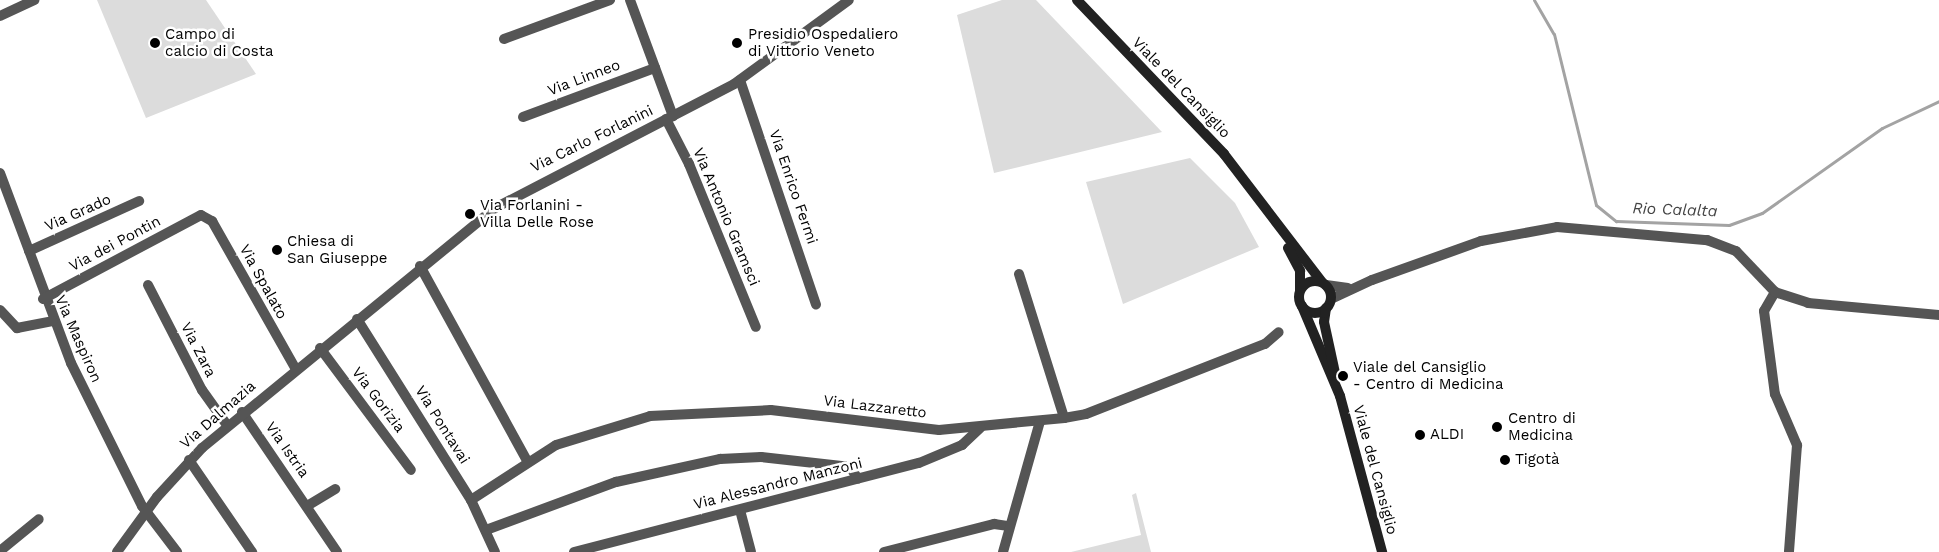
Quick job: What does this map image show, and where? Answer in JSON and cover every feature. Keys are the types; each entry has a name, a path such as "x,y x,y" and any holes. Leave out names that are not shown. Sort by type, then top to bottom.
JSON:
{"main road":[{"name":"Viale del Cansiglio","path":"1077,0 1224,154 1324,284"},
{"name":"Viale del Cansiglio","path":"1259,200 1298,267 1300,290"},
{"path":"1312,281 1324,284 1328,304 1311,312 1302,306 1300,290 1312,281"},
{"name":"Viale del Cansiglio","path":"1328,304 1324,322 1340,396 1382,552"},
{"name":"Viale del Cansiglio","path":"1302,306 1340,396"}],"street":[{"path":"0,16 35,0"},
{"path":"504,39 610,0"},
{"name":"Via Antonio Gramsci","path":"630,0 655,68 670,118 756,327"},
{"name":"Via Carlo Forlanini","path":"357,319 420,266 514,196 670,118 740,80 849,0"},
{"name":"Via Linneo","path":"523,117 655,68"},
{"name":"Via Enrico Fermi","path":"740,80 816,304"},
{"name":"Via Maspiron","path":"0,173 29,251 52,322 146,511 177,552"},
{"name":"Via Grado","path":"29,251 140,201"},
{"name":"Via dei Pontin","path":"44,299 200,215"},
{"name":"Via Spalato","path":"200,215 212,221 295,368"},
{"path":"1328,304 1352,288 1481,241 1557,227 1707,240 1736,251 1775,292 1808,303 1939,315"},
{"path":"420,266 527,461"},
{"path":"1019,274 1064,418"},
{"path":"1324,284 1352,288"},
{"name":"Via Zara","path":"148,285 202,390 227,425"},
{"path":"1775,292 1764,311 1775,394 1797,445 1789,552"},
{"path":"0,310 17,328 52,322"},
{"name":"Via Dalmazia","path":"117,552 146,511 189,460 242,412 357,319"},
{"name":"Via Pontavai","path":"357,319 471,500 495,552"},
{"name":"Via Lazzaretto","path":"471,500 527,461 606,426 693,412 771,410 921,429 980,428 1064,418 1265,344 1278,332"},
{"name":"Via Gorizia","path":"320,348 411,470"},
{"name":"Via Istria","path":"242,412 337,552"},
{"path":"1003,552 1040,421"},
{"name":"Via Alessandro Manzoni","path":"574,552 858,480 936,457 967,442 980,428"},
{"path":"486,530 616,482 720,459 761,457 850,467 858,480"},
{"path":"189,460 252,552"},
{"path":"307,506 335,489"},
{"path":"740,510 751,552"},
{"path":"0,551 39,519"},
{"path":"884,552 994,524 1009,526"}],"shaded area":[{"name":"Campo di calcio di Costa","path":"97,0 206,0 256,74 146,118"},
{"path":"1002,0 1036,0 1162,132 994,173 957,15"},
{"path":"1190,158 1235,203 1259,247 1123,304 1086,182"},
{"path":"1136,493 1151,552 1071,552 1141,535 1132,495"}],"waterway":[{"name":"Rio Calalta","path":"1534,0 1554,34 1596,205 1616,221 1729,225 1762,213 1882,128 1939,101"}],"place":[{"name":"Campo di calcio di Costa","path":"155,43"},
{"name":"Presidio Ospedaliero di Vittorio Veneto","path":"737,43"},
{"name":"Via Forlanini - Villa Delle Rose","path":"470,214"},
{"name":"Chiesa di San Giuseppe","path":"277,250"},
{"name":"Viale del Cansiglio - Centro di Medicina","path":"1343,376"},
{"name":"Centro di Medicina","path":"1497,427"},
{"name":"ALDI","path":"1420,435"},
{"name":"Tigotà","path":"1505,460"}]}
